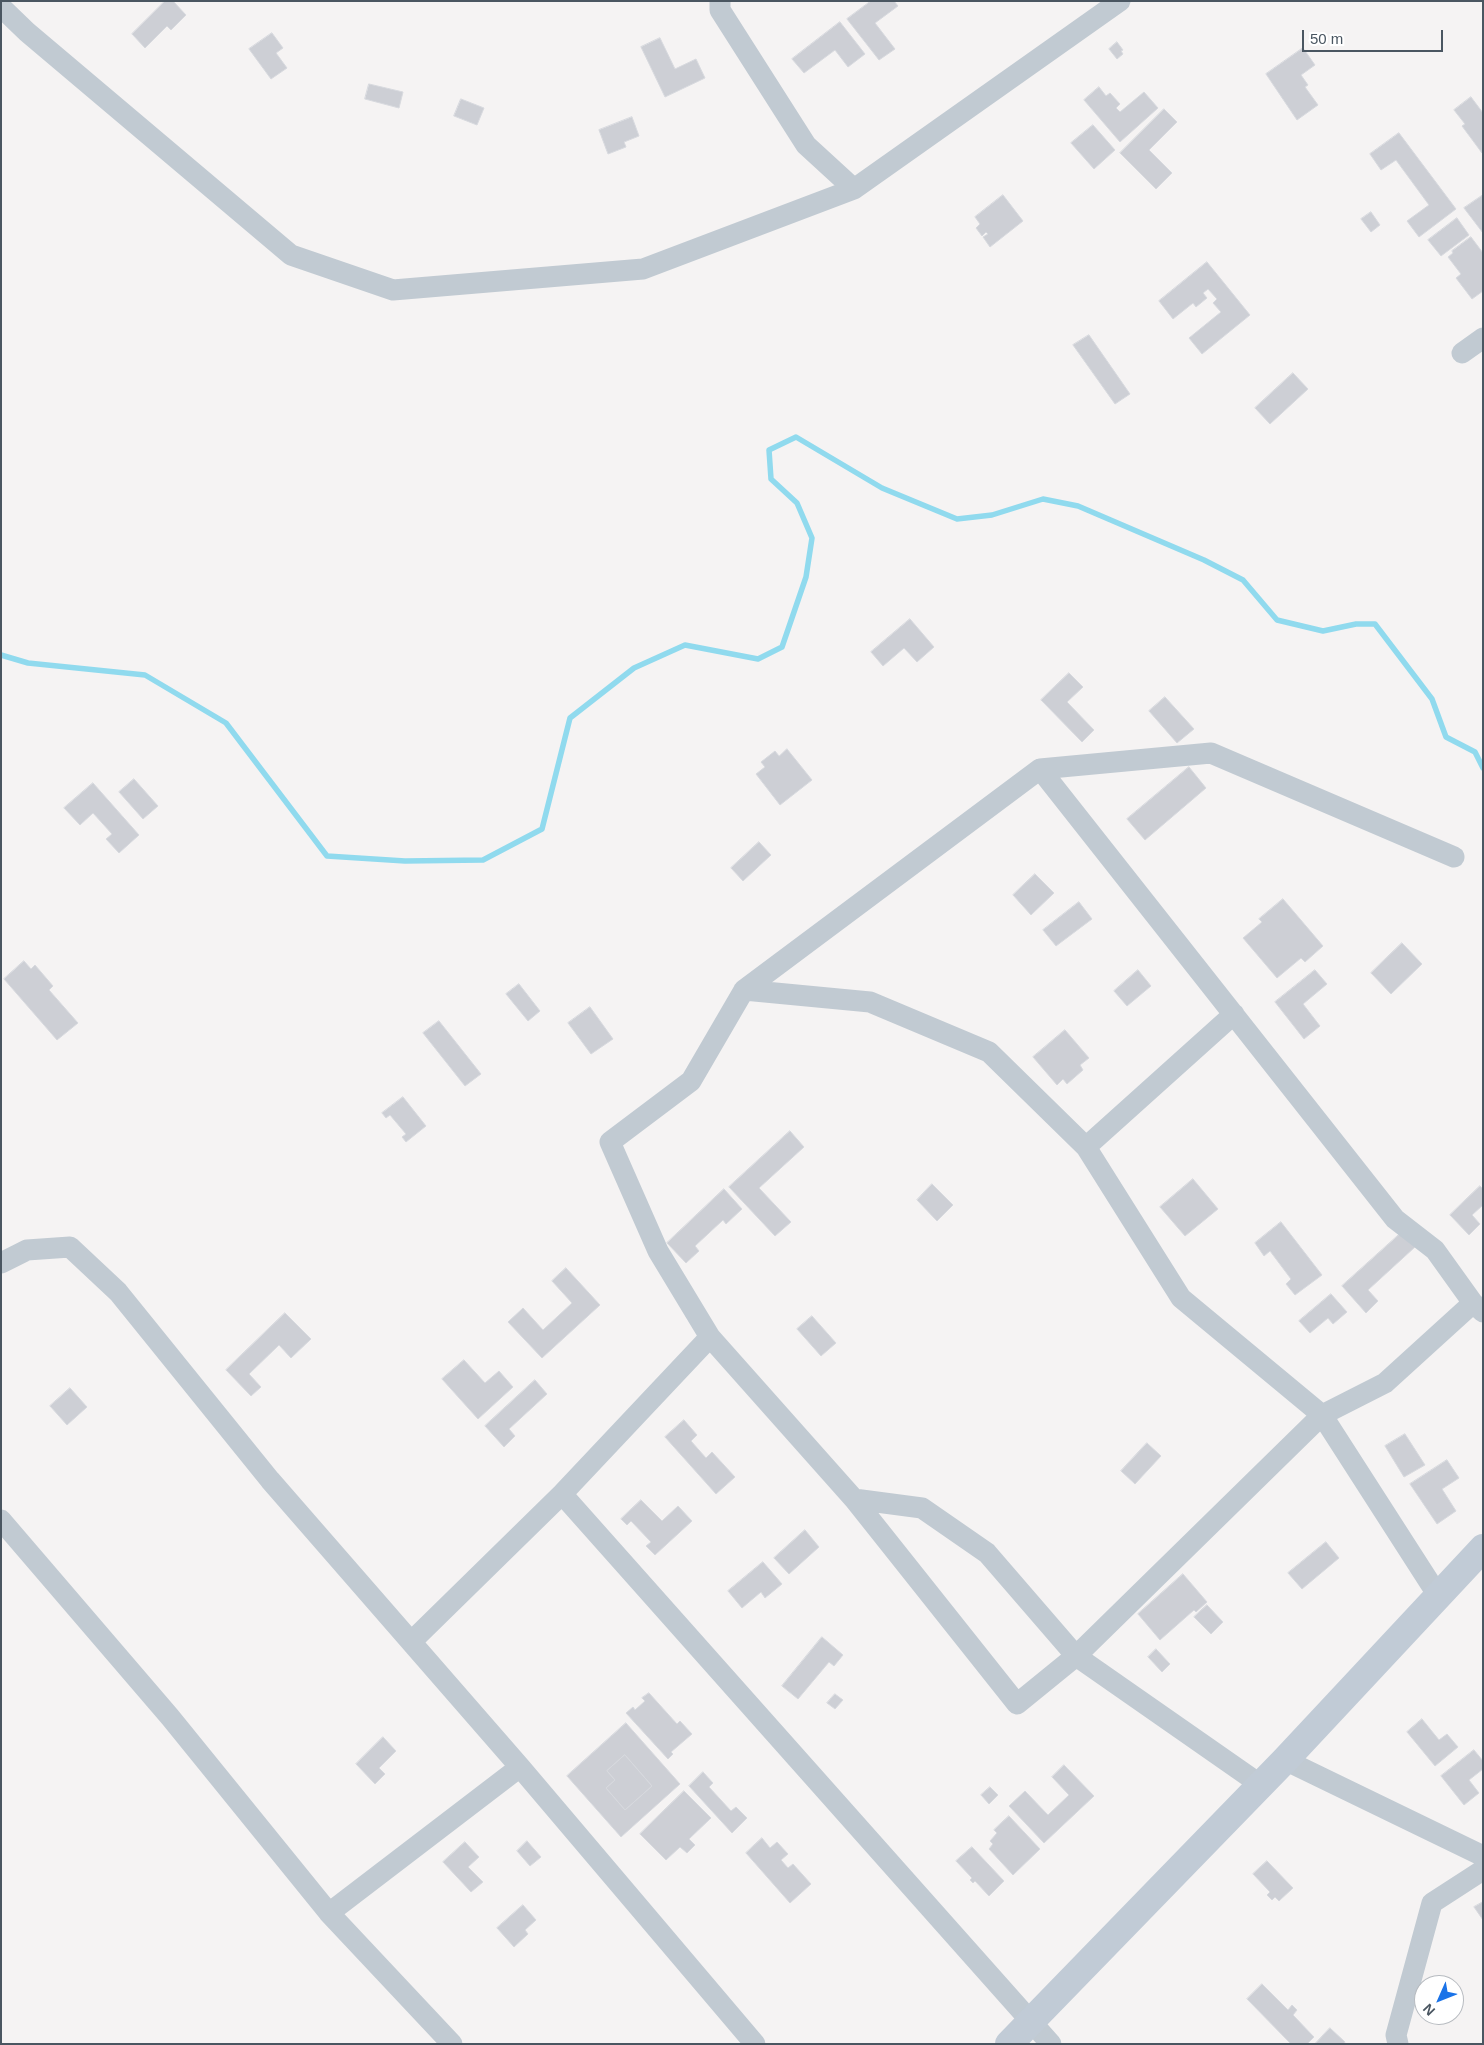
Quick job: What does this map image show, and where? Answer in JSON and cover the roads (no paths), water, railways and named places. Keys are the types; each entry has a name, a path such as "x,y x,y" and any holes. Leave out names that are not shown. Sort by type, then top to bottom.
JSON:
{"street":[{"path":"720,1 720,10 806,144 854,189"},
{"path":"1,7 291,255 393,290 643,269 854,189 1120,1"},
{"path":"1462,353 1483,338"},
{"path":"1040,769 1395,1219 1435,1250 1478,1307 1385,1384 1322,1415 1076,1656 1017,1704 854,1499 710,1337 658,1251 610,1142 691,1081 744,990 1040,769 1211,753 1454,857"},
{"path":"744,990 870,1002 989,1052 1086,1147 1182,1298 1322,1415 1438,1594"},
{"path":"1086,1147 1234,1014"},
{"path":"1,1263 27,1250 70,1247 118,1292 270,1480 520,1767 755,2044"},
{"path":"411,1642 562,1494 710,1337"},
{"path":"562,1494 1051,2044"},
{"path":"854,1499 922,1508 987,1553 1076,1656 1261,1785"},
{"path":"1,1520 170,1717 330,1913 445,2041"},
{"path":"1009,2044 1285,1760 1483,1548"},
{"path":"1285,1760 1483,1856"},
{"path":"330,1913 520,1767"},
{"path":"1398,2044 1396,2035 1432,1903 1483,1870"}],"waterway":[{"path":"1,655 28,663 145,675 226,723 327,856 405,861 483,860 542,829 570,718 634,668 685,645 758,659 782,647 806,577 812,538 797,503 771,479 769,450 796,437 882,488 957,519 992,515 1043,499 1078,506 1204,560 1243,580 1277,620 1323,631 1356,624 1375,624 1432,699 1446,737 1475,752 1483,768"}]}
